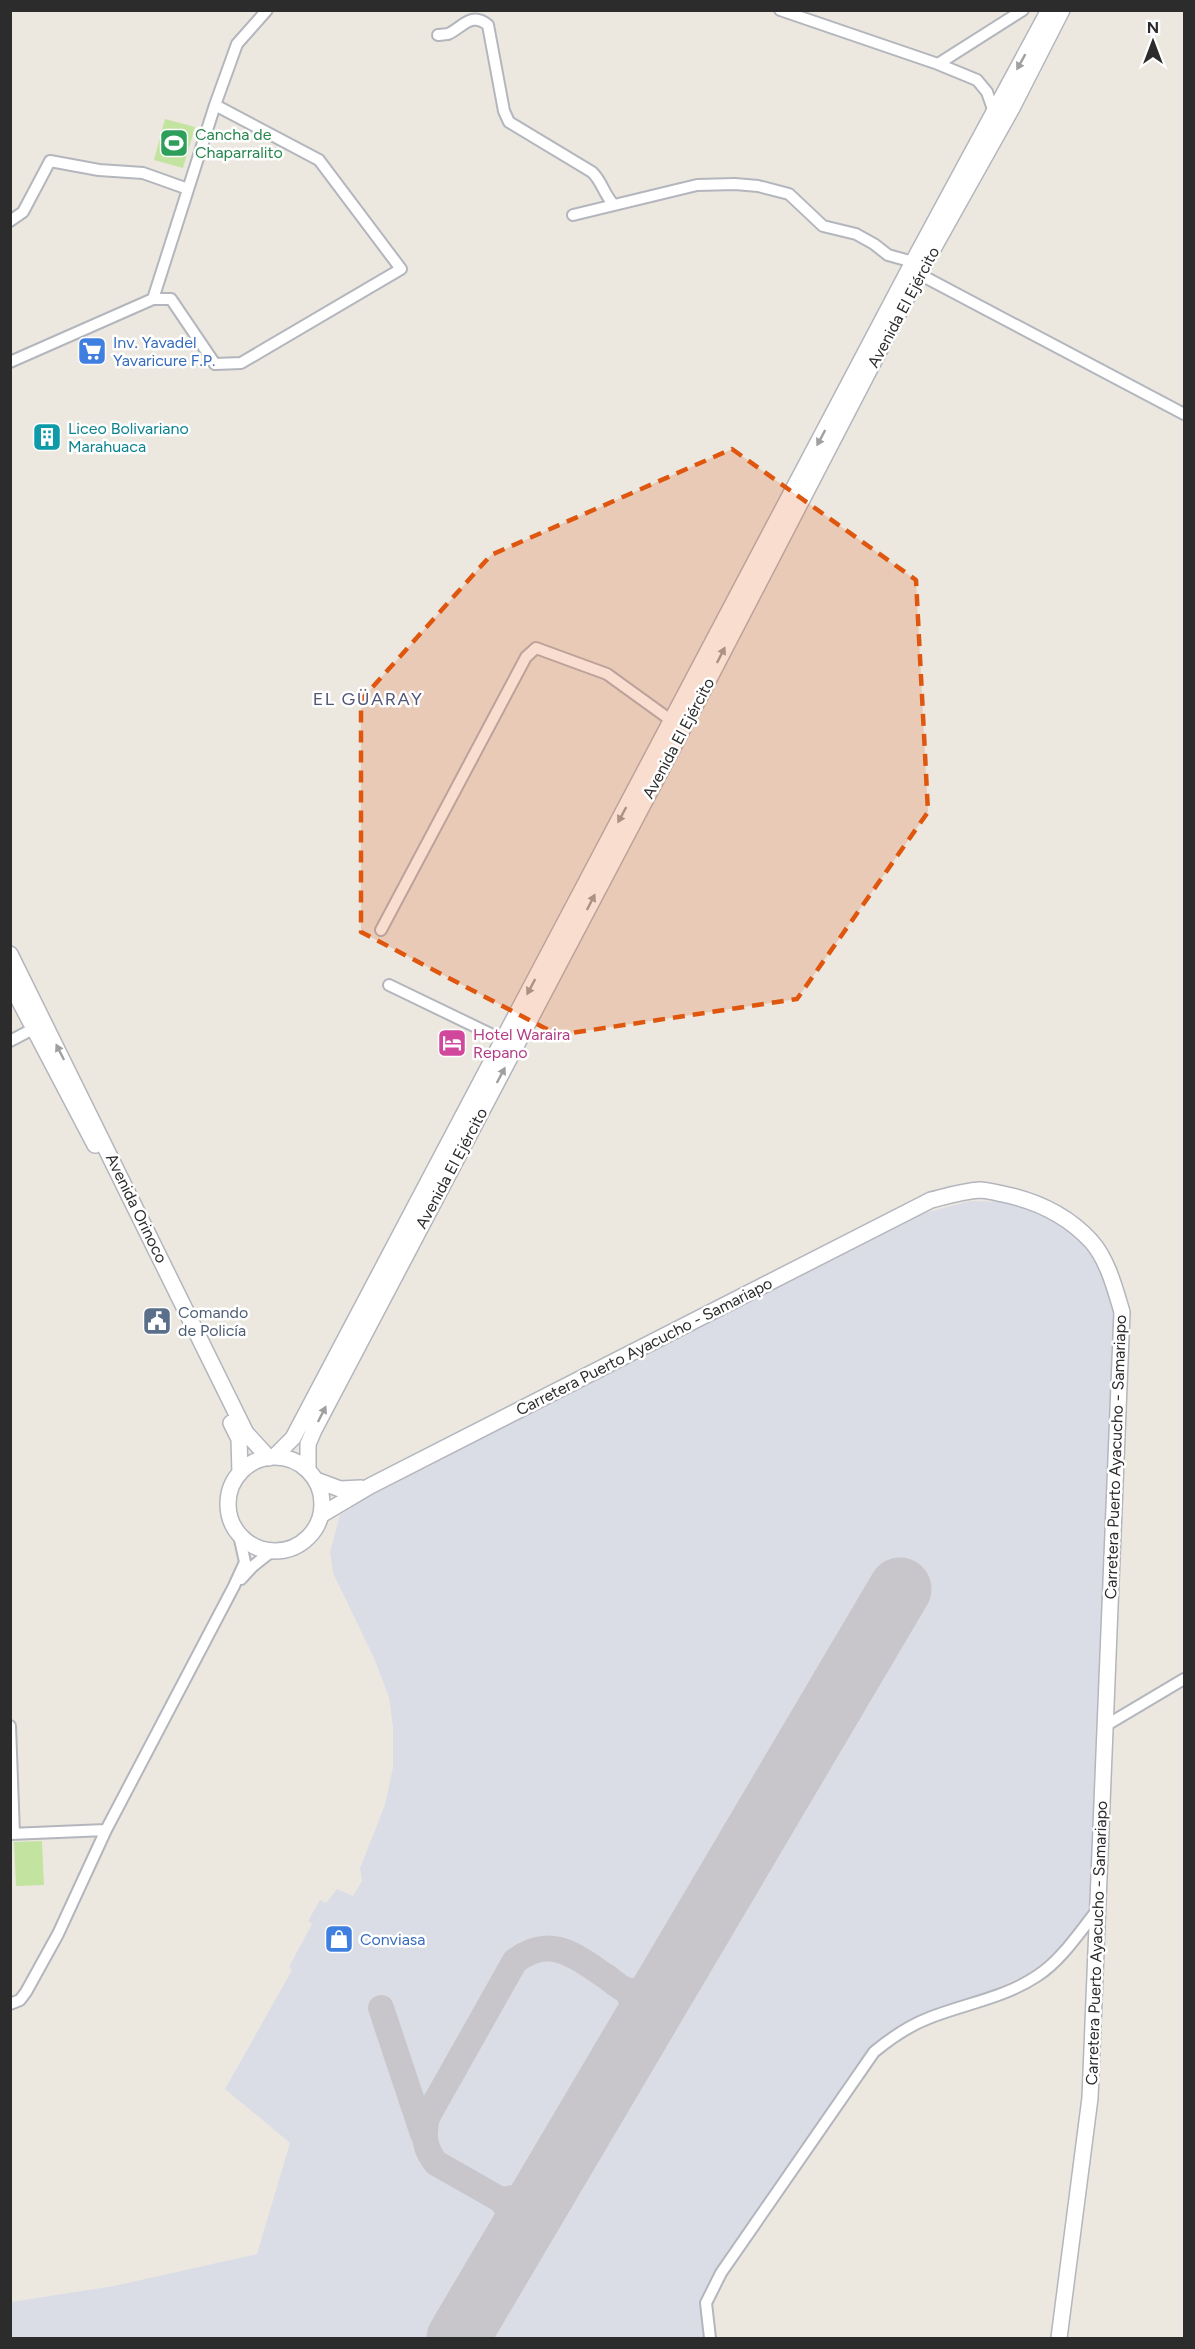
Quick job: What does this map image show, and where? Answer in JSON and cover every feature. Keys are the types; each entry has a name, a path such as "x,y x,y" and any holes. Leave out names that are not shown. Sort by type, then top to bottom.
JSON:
{"street":[{"path":"153,299 215,105 237,44 267,10"},
{"path":"780,10 805,16 976,80 987,92 994,112"},
{"path":"938,64 1023,10"},
{"name":"Avenida El Ejército","path":"312,1475 308,1444 314,1430 708,681 994,112 1049,10"},
{"name":"Avenida El Ejército","path":"271,1458 293,1438 672,721 916,268 1012,108 1062,10"},
{"path":"438,35 448,34 463,22 471,20 483,21 488,25 504,111 509,122 592,172 605,196 614,205"},
{"path":"10,362 153,299 171,299 216,364 241,363 401,269 319,160 215,105"},
{"path":"10,221 23,212 50,161 99,170 143,173 188,189"},
{"path":"573,215 697,185 758,186 789,194 823,226 856,234 888,255 1185,414"},
{"path":"381,930 526,657 537,648 608,674 672,721"},
{"name":"Avenida Orinoco","path":"10,954 246,1433 271,1458"},
{"name":"Avenida Orinoco","path":"10,983 98,1150 239,1439 240,1473"},
{"path":"389,985 503,1040"},
{"path":"10,1041 33,1029"},
{"name":"Carretera Puerto Ayacucho - Samariapo","path":"321,1515 370,1486 931,1200 983,1190 1040,1204 1068,1221 1092,1242 1111,1275 1122,1312 1090,2098 1059,2338"},
{"path":"271,1458 292,1460 312,1475 321,1491 321,1515 312,1534 304,1542 294,1548 272,1551 254,1547 239,1535 232,1524 228,1504 232,1484 240,1473 253,1463 271,1458"},
{"name":"Carretera Puerto Ayacucho - Samariapo","path":"312,1475 340,1489 349,1490 370,1486"},
{"path":"10,2004 20,2000 26,1992 58,1934 106,1830 234,1586 245,1562 239,1535"},
{"path":"234,1586 253,1566 272,1551"},
{"path":"1105,1726 1185,1679"},
{"path":"10,1726 12,1834 106,1830"},
{"path":"710,2338 706,2303 721,2273 873,2052 896,2034 927,2018 1014,1989 1039,1975 1064,1951 1099,1907"}],"highlighted area":[{"path":"732,449 916,580 928,812 797,999 558,1035 361,932 361,700 491,555"}],"shaded area":[{"path":"970,1201 1005,1202 1041,1213 1070,1230 1095,1255 1108,1282 1115,1321 1092,1906 1064,1944 1032,1972 990,1991 929,2013 886,2035 854,2068 707,2290 703,2338 11,2338 11,2302 114,2286 257,2254 290,2143 225,2089 292,1970 289,1967 312,1924 308,1921 320,1900 326,1903 337,1889 353,1896 362,1881 360,1868 385,1805 393,1767 393,1727 389,1697 373,1656 333,1573 330,1552 340,1515 378,1490 921,1214"}],"green space":[{"name":"Cancha de Chaparralito","path":"165,119 195,127 183,168 154,160"},
{"path":"42,1841 44,1885 16,1886 14,1842"}],"taxiway":[{"path":"516,2239 512,2218 501,2200 436,2163 429,2152 425,2136 427,2117 515,1961 540,1949 562,1951 584,1962 621,1988 632,1991 649,1988 671,1978"},
{"path":"626,1990 636,2011 637,2035"},
{"path":"381,2008 423,2134"},
{"path":"501,2200 526,2196 550,2184"}],"runway":[{"path":"458,2338 900,1589"}],"place":[{"name":"Cancha de Chaparralito","path":"174,143"},
{"name":"Inv. Yavadel Yavaricure F.P.","path":"92,351"},
{"name":"Liceo Bolivariano Marahuaca","path":"47,437"},
{"name":"Hotel Waraira Repano","path":"452,1043"},
{"name":"Comando de Policía","path":"157,1321"},
{"name":"Conviasa","path":"339,1939"}],"district":[{"name":"EL GÜARAY","path":"368,699"}]}
